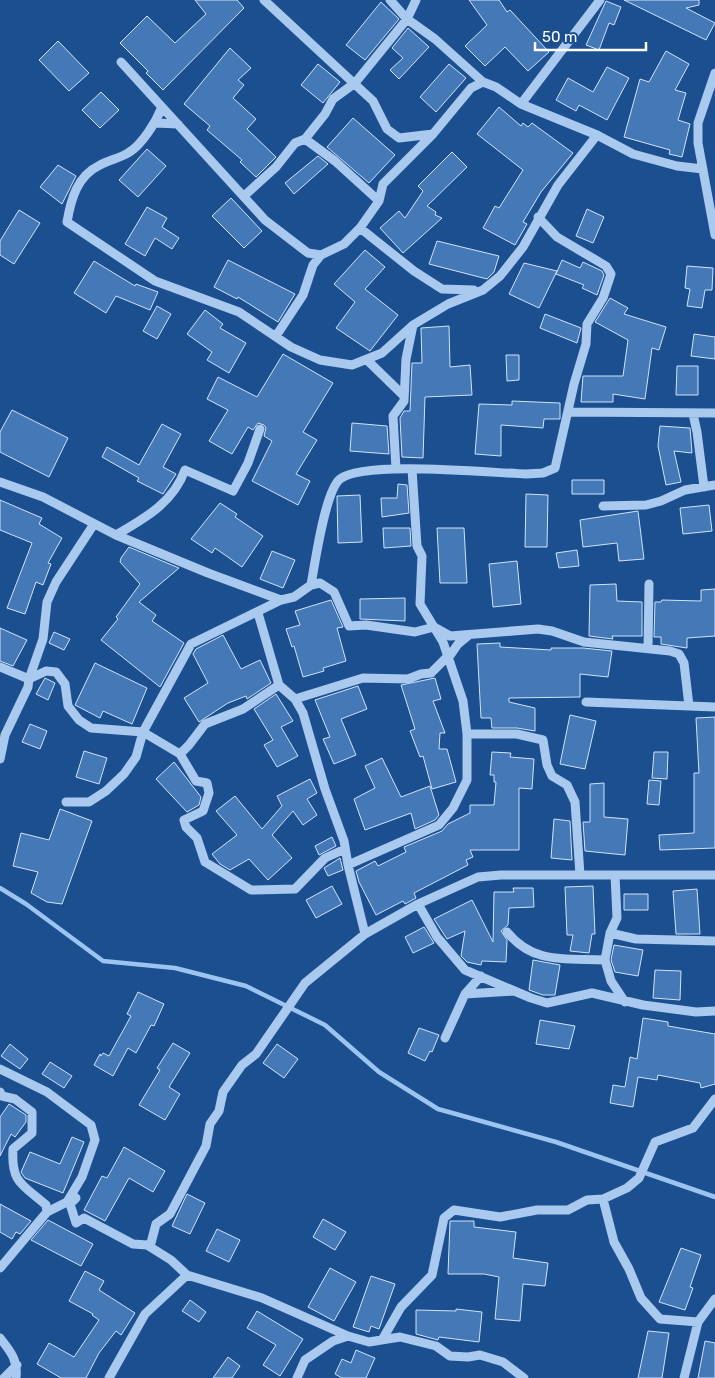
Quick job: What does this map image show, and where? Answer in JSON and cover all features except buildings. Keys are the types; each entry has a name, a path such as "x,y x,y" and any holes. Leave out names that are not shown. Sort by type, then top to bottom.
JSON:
{"street":[{"path":"264,0 373,101 387,128 399,138 433,134"},
{"path":"390,0 407,19 436,39 484,82 496,87 522,104 597,135 633,154 678,166 703,169"},
{"path":"244,196 276,167 295,144 305,139 325,114 333,99 355,83 407,19 416,0"},
{"path":"522,104 600,0"},
{"path":"121,62 265,220 308,253 321,255"},
{"path":"715,73 698,123 698,143 715,233"},
{"path":"276,336 303,295 313,265 321,255 344,244 360,228 379,201 383,184 433,134 471,88 484,82"},
{"path":"162,107 156,123 129,153 98,165 81,180 71,199 67,222 155,281 239,312 291,347 320,360 352,366 382,353 414,326 448,304 484,290 500,276 523,247 538,217 558,185 597,135"},
{"path":"156,123 178,124"},
{"path":"305,139 335,161 379,201"},
{"path":"311,585 331,492 340,479 360,471 412,470 542,473 554,468 574,384 586,344 587,324 602,298 611,274 606,266 558,237 538,217"},
{"path":"360,228 414,271 442,289 484,290"},
{"path":"396,470 393,416 404,401 406,359 414,326"},
{"path":"367,360 404,396"},
{"path":"568,412 715,413"},
{"path":"693,414 704,487"},
{"path":"116,535 161,507 174,493 186,470 234,491 248,463 260,429"},
{"path":"348,865 439,825 453,808 467,780 467,734 463,701 449,656 420,604 422,556 417,546 412,470"},
{"path":"0,482 43,497 116,535 208,574 281,600"},
{"path":"603,506 646,505 685,490 715,485"},
{"path":"0,759 6,735 28,687 28,679 43,639 47,602 56,582 94,524"},
{"path":"66,802 89,802 106,791 124,774 136,757 143,732 191,644 258,613 281,600 294,597 311,585 320,583 334,592 349,626 366,626 415,632 434,627 450,636 538,629 552,631 584,642 648,648 679,654 684,663 690,706"},
{"path":"648,584 648,648"},
{"path":"258,613 279,685 295,699 303,713 345,849 366,934"},
{"path":"295,699 362,678 408,679 421,674 431,673 469,635"},
{"path":"0,667 28,679 46,671 56,672 64,684 68,706 79,720 91,728 143,732 180,754 196,781 207,783 209,793 203,811 184,820 186,827 197,838 205,862 251,890 295,889 325,858 345,849"},
{"path":"180,754 205,724 243,709 279,685"},
{"path":"586,702 715,707"},
{"path":"467,734 517,734 542,740 547,765 552,776 567,785 575,802 580,875"},
{"path":"147,1245 151,1243 156,1224 170,1214 206,1146 210,1124 218,1111 223,1092 242,1066 256,1054 305,983 366,934 418,904 478,877 501,875 715,875"},
{"path":"615,875 617,918 610,933 605,960 611,981 625,1002"},
{"path":"418,904 437,937 465,970 547,1003 592,993 625,1002 696,1012 715,1011"},
{"path":"506,932 515,943 531,953 558,960 605,960"},
{"path":"610,933 636,939 681,942 715,941"},
{"path":"445,1038 465,994 481,976"},
{"path":"465,994 492,994 516,991"},
{"path":"0,1069 47,1092 91,1125 95,1140 82,1176 77,1198 70,1204 76,1223 84,1218 133,1244 147,1245 171,1260 187,1275 262,1298 348,1336 369,1342 400,1337 436,1346 450,1356 468,1357 480,1355 503,1362 524,1378"},
{"path":"0,1092 2,1096 15,1099 32,1112 32,1133 13,1149 12,1167 14,1176 46,1205 47,1212"},
{"path":"382,1340 402,1306 432,1275 444,1218 454,1210 500,1217 537,1210 568,1210 587,1200 602,1199 627,1188 639,1178 655,1142 693,1128 715,1099"},
{"path":"0,1268 47,1212 67,1202 82,1176"},
{"path":"602,1199 614,1242 629,1269 641,1298 660,1319 698,1322"},
{"path":"109,1378 145,1314 187,1275"},
{"path":"684,1378 698,1322 715,1299"},
{"path":"297,1378 305,1360 333,1341 348,1336"},
{"path":"0,1338 14,1356 17,1365 16,1378"},
{"path":"4,1378 17,1365"}],"waterway":[{"path":"0,888 26,904 103,961 175,968 246,986 325,1025 379,1072 438,1109 556,1142 715,1197"}]}
